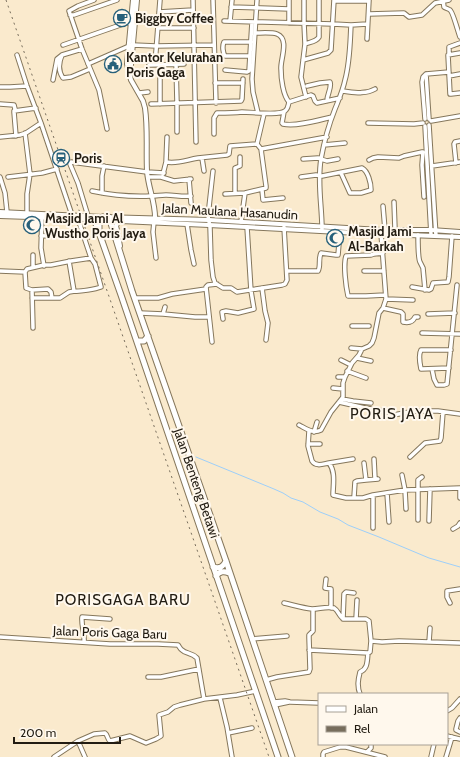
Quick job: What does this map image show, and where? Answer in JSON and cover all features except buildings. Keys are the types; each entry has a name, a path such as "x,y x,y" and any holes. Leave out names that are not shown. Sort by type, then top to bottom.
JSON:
{"main road":[{"path":"99,232 100,223 103,217"},
{"name":"Jalan Benteng Betawi","path":"109,217 132,291 292,757"},
{"name":"Jalan Benteng Betawi","path":"89,218 94,221 99,232 138,341 278,757"},
{"path":"121,295 129,296 132,291"},
{"path":"138,341 144,341 148,336"},
{"path":"216,571 225,563"},
{"path":"216,571 228,572"}],"street":[{"path":"94,0 69,11 82,49 99,90 107,129"},
{"path":"70,15 74,15 117,0"},
{"path":"133,0 131,45 128,64 131,80 139,93 146,110 147,174 153,196 155,220 153,232 156,258"},
{"path":"132,22 137,0"},
{"path":"160,0 156,46 160,104"},
{"path":"193,0 196,142"},
{"path":"213,0 216,103"},
{"path":"230,21 232,0"},
{"path":"224,70 248,71 250,68 251,42 256,0"},
{"path":"288,23 289,0"},
{"path":"304,0 305,44 301,81 306,96"},
{"path":"305,44 315,41 318,38 319,0"},
{"path":"369,14 402,13 411,18 426,13 435,3 443,0 449,0"},
{"path":"443,0 444,7 450,9 453,14 460,36"},
{"path":"303,60 328,53 331,50 334,1 369,1 367,39"},
{"path":"231,7 289,9"},
{"path":"159,12 193,10"},
{"path":"224,21 351,25 367,24"},
{"path":"63,45 132,22"},
{"path":"254,22 255,33 252,85 258,113"},
{"path":"322,229 319,176 321,158 326,137 340,98 349,64 351,25"},
{"path":"158,28 194,28"},
{"path":"255,33 275,34 281,37 284,48 281,68 284,95 289,102"},
{"path":"250,56 225,56 223,44 224,42 251,42"},
{"path":"460,43 449,47 448,55 450,94 460,93"},
{"path":"88,64 131,45 214,45"},
{"path":"53,80 57,60 62,55 82,49"},
{"path":"449,55 460,53"},
{"path":"17,55 57,169 91,258 95,264 101,287 98,289 85,290 81,292 69,292 60,298 32,298"},
{"path":"62,55 60,70 64,78 71,77 90,69"},
{"path":"149,64 184,64"},
{"path":"176,64 177,132"},
{"path":"436,233 432,166 427,122 426,74 460,74"},
{"path":"152,104 241,101 243,81 215,83"},
{"path":"307,86 330,82 331,85 327,101"},
{"path":"0,87 27,86"},
{"path":"342,91 362,93 375,89"},
{"path":"139,93 148,92"},
{"path":"289,102 312,95 317,103 340,98"},
{"path":"289,102 287,109 284,112 282,123 285,125 332,118"},
{"path":"0,104 14,104 16,136"},
{"path":"14,111 36,108"},
{"path":"214,134 214,118 217,113 264,114 284,112"},
{"path":"225,194 245,193 265,189 266,186 261,149 258,144 264,114"},
{"path":"368,123 414,124 460,116"},
{"path":"427,122 424,165 431,235"},
{"path":"0,137 16,136 25,133 41,123"},
{"path":"25,133 30,174 27,194 27,213"},
{"path":"163,178 166,162 167,137"},
{"path":"261,149 326,137"},
{"path":"432,166 458,162 454,144 455,142 460,141"},
{"path":"166,162 180,163 228,154 231,146 258,144"},
{"path":"324,145 345,144"},
{"path":"369,160 378,157 399,158 424,152"},
{"path":"202,158 204,171"},
{"path":"235,193 235,168 240,166 240,158"},
{"path":"303,159 338,159"},
{"path":"89,218 70,163 72,162 147,174 174,181 190,179 192,203"},
{"path":"102,193 104,166"},
{"path":"301,177 316,175 322,176 362,168 366,172 371,190 361,193 350,193 341,173"},
{"path":"8,177 42,173 57,169"},
{"path":"213,171 208,216 211,260 215,283 223,288 231,288 236,291 285,284 287,280 287,271 284,228"},
{"path":"147,174 164,173"},
{"path":"0,177 5,193 7,212"},
{"path":"262,190 263,200 283,198"},
{"path":"424,197 426,190"},
{"path":"92,191 133,196 191,196"},
{"path":"241,222 245,193"},
{"path":"394,202 395,229"},
{"path":"351,348 362,349 372,343 386,297 382,243 383,206"},
{"name":"Jalan Maulana Hasanudin","path":"0,212 27,213 42,216"},
{"name":"Jalan Maulana Hasanudin","path":"0,216 109,217 209,225 247,231 257,225"},
{"path":"42,216 41,248 44,266"},
{"name":"Jalan Maulana Hasanudin","path":"122,260 117,223 122,221 155,220 209,225 241,222 284,228 382,232 418,237 436,233 460,232"},
{"path":"187,224 194,264"},
{"name":"Jalan Maulana Hasanudin","path":"322,229 340,232 382,232 395,229 431,230 451,239 460,237"},
{"path":"222,319 222,312 238,313 254,309 251,289 247,231"},
{"path":"41,236 82,232"},
{"path":"287,271 318,271 320,267 319,258 321,253 336,256 339,253 340,232"},
{"path":"418,237 419,261 423,268 425,290"},
{"path":"412,287 431,290 433,283 448,282 451,239"},
{"path":"383,253 346,256 345,275 348,296 386,297 413,300"},
{"path":"33,255 33,267"},
{"path":"0,271 25,272 27,269 33,267 91,258"},
{"path":"69,261 72,288 75,291"},
{"path":"364,272 384,271"},
{"path":"25,272 26,288 32,290 48,289 51,292 52,298"},
{"path":"212,342 206,287 208,285 217,284"},
{"path":"432,369 435,383 437,385 448,384 457,285"},
{"path":"262,288 268,323 266,340"},
{"path":"135,298 158,298 172,294 206,289"},
{"path":"32,290 33,328"},
{"path":"162,314 165,307"},
{"path":"383,308 401,312 403,314 403,322 411,322 415,317 418,317"},
{"path":"140,313 209,317"},
{"path":"428,314 455,313"},
{"path":"352,326 369,326"},
{"path":"422,332 460,334"},
{"path":"299,425 309,431 314,432 321,430 331,412 341,400 343,396 345,377 362,349"},
{"path":"449,368 422,369 420,364 420,351 451,350"},
{"path":"357,358 371,361"},
{"path":"341,360 351,365"},
{"path":"348,371 366,378"},
{"path":"338,377 345,377"},
{"path":"333,388 343,389"},
{"path":"341,400 372,403"},
{"path":"341,400 365,408 384,411 393,415 416,411 460,414"},
{"path":"410,457 425,443 440,441 442,438 443,412"},
{"path":"314,432 317,422"},
{"path":"309,431 309,451 314,463 318,465 353,459"},
{"path":"308,444 320,444"},
{"path":"354,497 355,482 377,479 374,459"},
{"path":"329,463 333,470 333,495 346,498 367,497 405,490 460,488 460,498"},
{"path":"364,463 366,480"},
{"path":"402,476 405,490 406,509"},
{"path":"418,520 418,480 422,477"},
{"path":"429,521 430,489"},
{"path":"387,493 389,522"},
{"path":"373,495 373,528"},
{"path":"453,529 460,523"},
{"path":"326,579 325,588 331,589 331,608"},
{"path":"450,603 447,597 447,591 460,589"},
{"path":"343,619 344,594 346,592 354,593"},
{"path":"356,619 357,600"},
{"path":"284,603 302,608 331,608 337,610 340,616 346,620 368,620 372,641 371,650 370,653 368,653 364,671 360,672 358,685 360,693"},
{"path":"266,680 309,672 309,636 313,630 313,609"},
{"path":"84,642 82,617 110,619"},
{"path":"429,642 430,628"},
{"path":"252,639 287,636"},
{"name":"Jalan Poris Gaga Baru","path":"0,637 110,644 178,645 184,651 194,655 197,658 204,699"},
{"path":"372,641 460,643"},
{"path":"309,650 368,653"},
{"path":"148,677 161,677 199,669"},
{"path":"54,757 78,741 94,734 104,732 110,741 130,736 144,743 150,742 162,735 160,715 168,712 176,706 204,699 220,698 256,691"},
{"path":"220,698 232,757"},
{"path":"448,710 460,699"},
{"path":"274,703 285,701 318,702"},
{"path":"460,718 458,720 456,730 460,732"},
{"path":"228,733 252,728"},
{"path":"448,736 460,739"},
{"path":"446,757 452,738"},
{"path":"78,741 85,757"},
{"path":"431,757 434,745"},
{"path":"323,757 324,752 342,747 369,749 385,757"}],"waterway":[{"path":"196,457 283,493 348,525 429,558 460,567"}],"railway":[{"path":"6,0 269,757"}],"place":[{"name":"Biggby Coffee","path":"122,18"},
{"name":"Kantor Kelurahan Poris Gaga","path":"113,64"},
{"name":"Poris","path":"61,158"},
{"name":"Masjid Jami Al Wustho Poris Jaya","path":"32,225"},
{"name":"Masjid Jami Al-Barkah","path":"335,238"}],"district":[{"name":"PORIS JAYA","path":"392,414"},
{"name":"PORISGAGA BARU","path":"123,600"}]}
